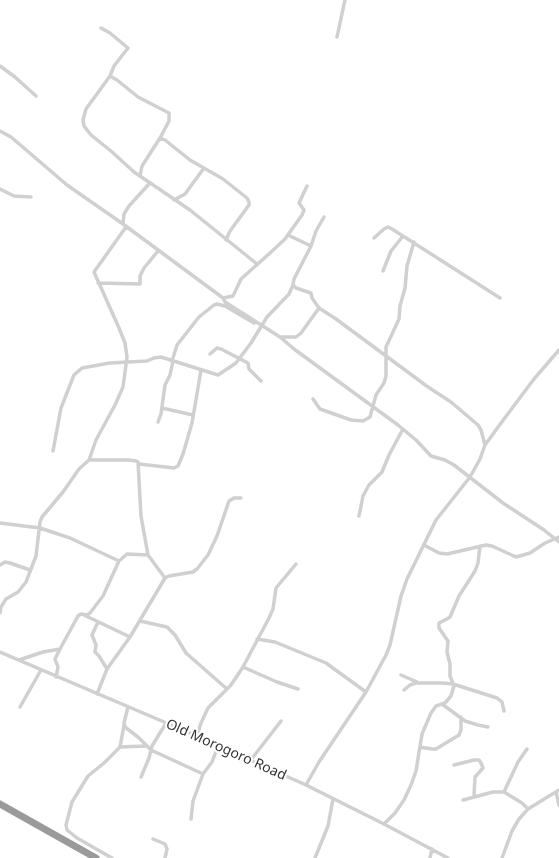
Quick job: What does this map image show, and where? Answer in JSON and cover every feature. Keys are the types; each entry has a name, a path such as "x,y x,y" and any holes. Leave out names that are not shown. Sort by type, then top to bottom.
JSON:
{"highway":[{"path":"0,804 96,858"}],"street":[{"path":"337,37 345,0"},
{"path":"101,28 110,33 128,48 114,66 110,76 86,109 83,120 84,126 91,135 149,184 190,210 257,264"},
{"path":"0,66 36,96"},
{"path":"110,76 138,97 169,113 169,121 142,166 140,176"},
{"path":"0,131 11,137 67,185 123,224 223,298 225,302 280,337 294,349 374,407 422,445 431,456 449,462 504,503 557,538 559,542"},
{"path":"160,138 165,140 190,160 223,179 247,198 249,205 230,231 226,240"},
{"path":"174,200 183,197 204,168"},
{"path":"123,224 124,214 129,206 149,184"},
{"path":"223,298 233,296 241,279 288,235 304,212 299,203 307,186"},
{"path":"0,189 14,196 31,197"},
{"path":"53,451 61,408 74,375 82,368 110,363 147,361 156,357 161,357 218,375 233,366 267,317 288,296 294,279 324,217"},
{"path":"0,613 1,607 6,599 22,588 26,582 36,556 42,517 63,492 79,469 89,460 96,440 120,394 125,378 125,343 94,272 126,227"},
{"path":"374,238 384,228 388,227 414,242 500,298"},
{"path":"288,235 311,246"},
{"path":"383,271 391,251 403,236"},
{"path":"313,399 320,409 351,420 366,420 370,417 376,396 386,376 386,344 399,319 400,306 405,288 407,266 414,242"},
{"path":"98,283 111,282 140,284 140,276 144,268 158,251"},
{"path":"293,285 296,288 311,293 312,298 319,308 428,388 451,402 482,430 485,445"},
{"path":"158,422 162,408 165,385 177,345 199,317 209,308 217,304 230,308 262,326"},
{"path":"280,337 296,337 301,333 319,308"},
{"path":"210,354 219,348 249,365 249,368 261,381"},
{"path":"306,785 319,762 366,692 386,655 390,645 401,596 410,571 436,520 470,477 480,459 485,445 534,379 559,350"},
{"path":"89,460 129,460 136,461 138,464 174,468 178,466 183,454 193,415 201,370"},
{"path":"162,408 193,415"},
{"path":"359,516 363,496 370,485 382,472 403,429"},
{"path":"138,464 142,516 148,555 165,578"},
{"path":"97,694 107,669 130,637 165,578 168,576 193,572 197,569 208,555 217,536 229,501 234,498 241,498"},
{"path":"0,523 40,528 70,538 118,561"},
{"path":"424,545 439,553 447,554 480,546 492,546 516,557 530,553 545,543 557,538"},
{"path":"384,824 395,813 404,800 411,785 416,771 422,734 431,713 436,706 449,700 451,696 453,684 450,676 450,664 447,652 448,641 438,625 450,617 459,596 475,571 478,563 480,546"},
{"path":"56,677 58,667 55,661 60,649 78,616 81,614 84,615 90,613 103,596 118,561 127,554 148,555"},
{"path":"0,565 6,562 30,570"},
{"path":"197,736 208,708 227,689 243,667 273,609 276,588 296,564"},
{"path":"84,615 130,637"},
{"path":"140,621 168,627 175,635 186,653 227,689"},
{"path":"98,622 92,635 96,645 95,652 107,669"},
{"path":"257,639 275,642 326,663 366,692"},
{"path":"18,660 43,652 60,649"},
{"name":"Old Morogoro Road","path":"0,652 197,736 306,785 448,858"},
{"path":"243,667 277,682 298,689"},
{"path":"20,707 41,670"},
{"path":"401,675 420,683"},
{"path":"404,690 412,684 420,683 453,684 497,698 502,702 504,711"},
{"path":"442,704 471,723 488,727"},
{"path":"112,858 77,838 67,830 66,825 72,802 88,776 120,747 128,707"},
{"path":"420,747 432,750 436,749 459,735 461,732 461,717"},
{"path":"250,760 281,721"},
{"path":"141,777 150,750 166,723"},
{"path":"124,725 124,727 150,750 186,768 203,774"},
{"path":"120,747 146,746"},
{"path":"191,819 193,801 203,774 212,762 218,746"},
{"path":"504,792 520,758 527,749"},
{"path":"454,765 477,759 481,763 483,768 475,777 474,796"},
{"path":"502,858 514,827 528,810 558,791 559,805"},
{"path":"463,800 493,792 504,792 522,803 528,810"},
{"path":"315,858 328,826 333,799"},
{"path":"153,839 165,844 167,849 165,858"},
{"path":"430,858 432,849"}]}
